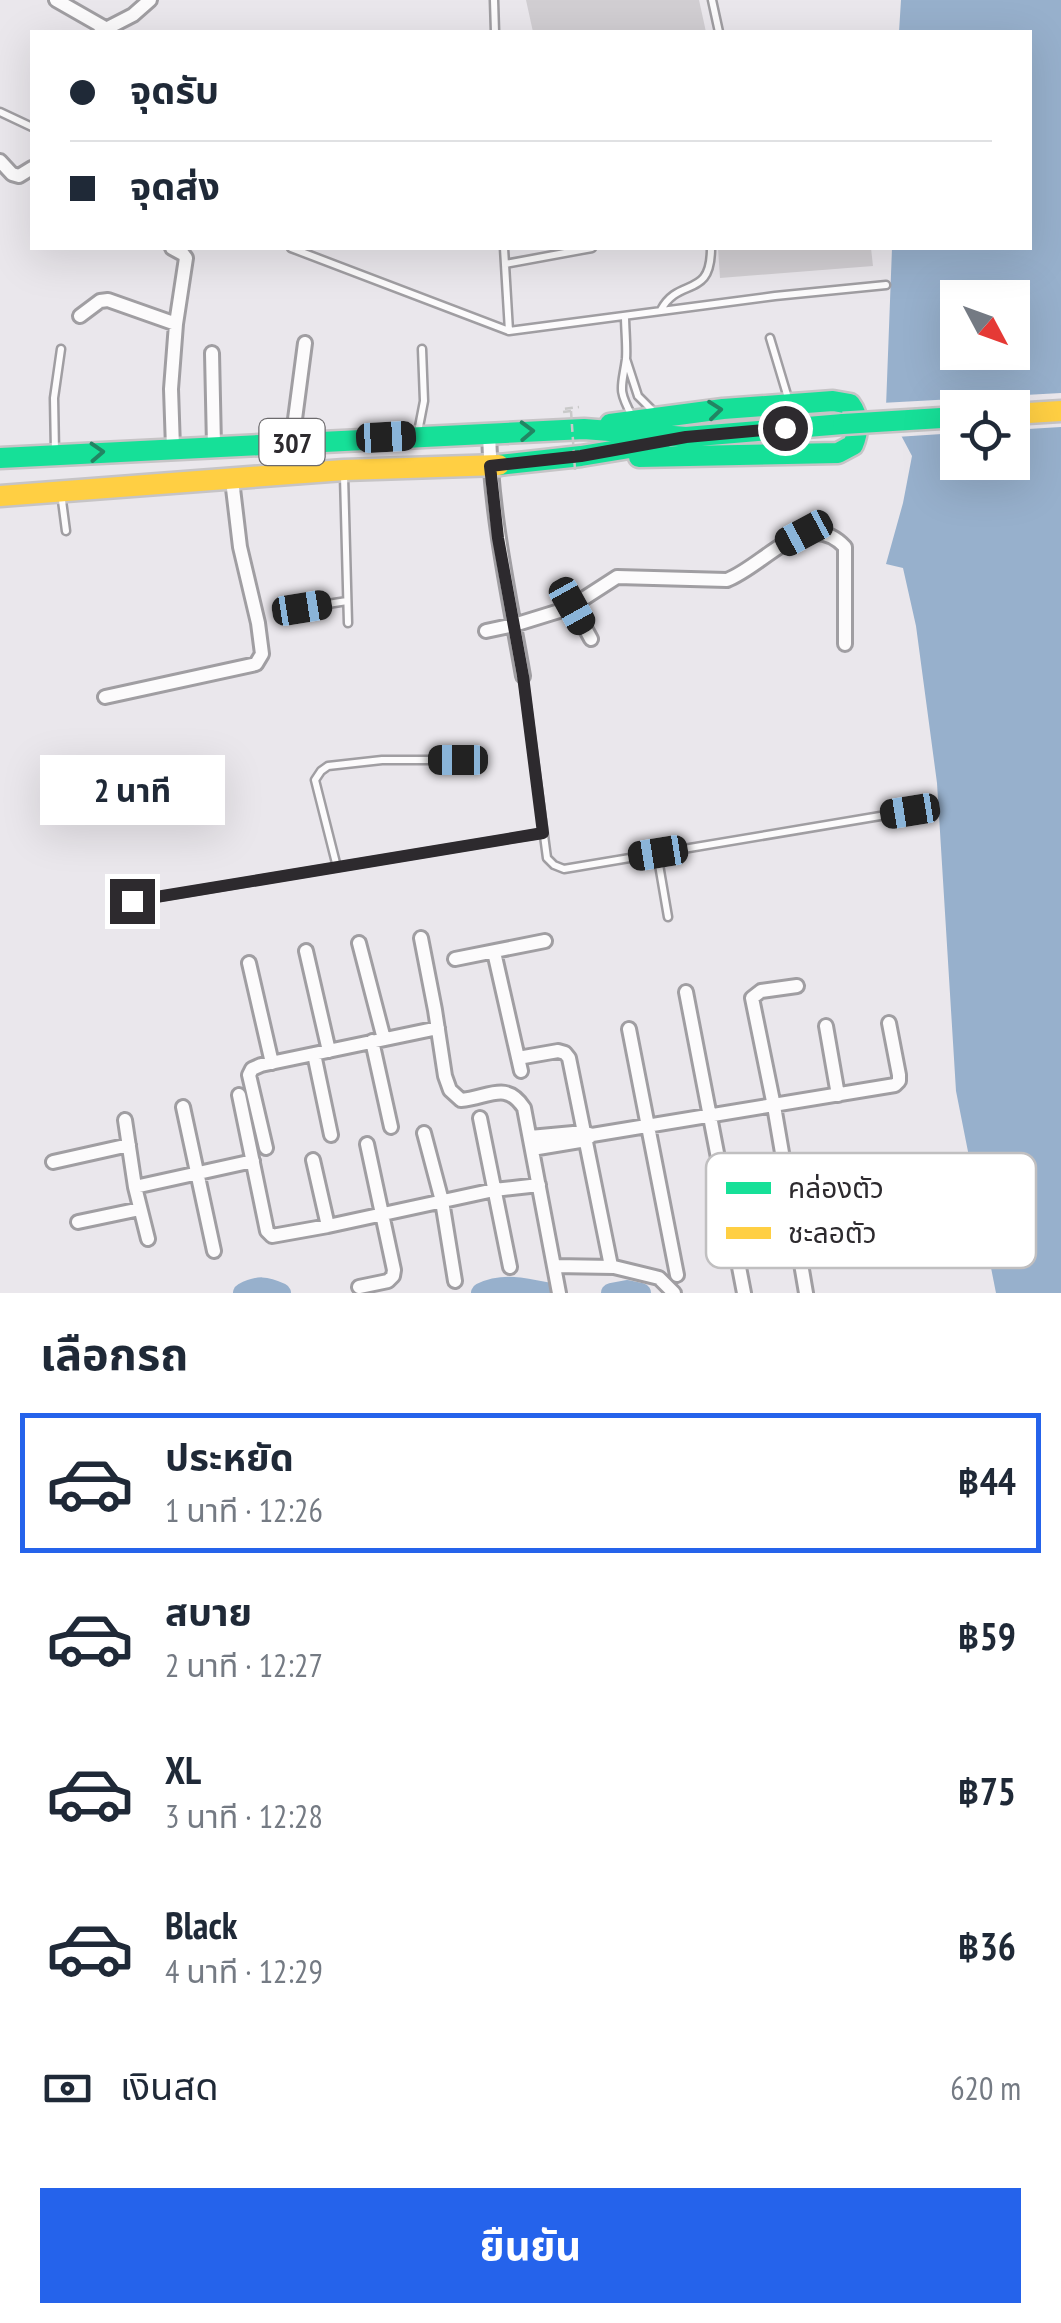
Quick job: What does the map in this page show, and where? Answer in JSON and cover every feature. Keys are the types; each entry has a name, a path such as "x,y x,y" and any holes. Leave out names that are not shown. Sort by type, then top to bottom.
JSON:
{"main road":[{"path":"578,463 622,458 844,451 854,443 857,417 850,404 833,401 658,417 584,429"},
{"path":"1030,413 1061,411"},
{"name":"307","path":"0,496 344,470 578,463 686,437 940,418"},
{"name":"307","path":"0,458 584,429 686,437"}],"street":[{"path":"56,0 103,30 150,0"},
{"path":"0,161 19,176 30,169"},
{"path":"173,448 171,389 186,258 176,250"},
{"path":"80,316 90,306 108,300 176,324"},
{"path":"292,442 306,343"},
{"path":"212,352 214,446"},
{"path":"489,432 498,538 523,676"},
{"path":"104,696 256,664 259,660 262,654 258,623 240,547 232,480"},
{"path":"486,631 572,606 617,577 727,580 804,533 824,532 836,537 844,547 845,644"},
{"path":"572,606 591,639"},
{"path":"421,938 445,1076 455,1097 468,1100 506,1091 516,1096 524,1108 559,1293"},
{"path":"456,959 545,940"},
{"path":"360,943 392,1127"},
{"path":"306,951 329,1051"},
{"path":"494,952 520,1065 558,1051 569,1058 611,1266"},
{"path":"249,963 272,1063"},
{"path":"782,1153 752,998 761,991 796,986"},
{"path":"686,992 718,1153"},
{"path":"531,1143 895,1085 899,1081 889,1022"},
{"path":"826,1026 838,1095"},
{"path":"266,1148 249,1075 252,1069 438,1028"},
{"path":"629,1029 677,1274"},
{"path":"314,1054 331,1135"},
{"path":"239,1096 272,1236 494,1190 539,1185"},
{"path":"184,1106 214,1251"},
{"path":"480,1118 510,1267"},
{"path":"126,1120 135,1187 148,1239"},
{"path":"424,1133 442,1202 456,1281"},
{"path":"359,1287 388,1281 394,1270 367,1144"},
{"path":"53,1162 129,1145"},
{"path":"313,1160 328,1226"},
{"path":"135,1187 253,1161"},
{"path":"78,1222 140,1208"},
{"path":"555,1269 611,1266 659,1278 674,1293"},
{"path":"739,1268 744,1293"},
{"path":"802,1268 806,1293"}],"lane":[{"path":"494,0 495,30"},
{"path":"712,0 719,30"},
{"path":"0,112 30,126"},
{"path":"295,250 510,331 886,285"},
{"path":"504,250 510,331"},
{"path":"660,312 674,294 702,282 708,273 711,250"},
{"path":"505,264 551,252"},
{"path":"625,316 626,358 621,396 634,420"},
{"path":"770,338 790,404"},
{"path":"55,454 54,398 62,349"},
{"path":"417,436 424,400 422,349"},
{"path":"626,358 638,396 658,417"},
{"path":"344,470 348,624"},
{"path":"61,492 66,530"},
{"path":"302,608 347,601"},
{"path":"523,676 547,858 554,866 564,869 910,811"},
{"path":"337,867 315,780 321,771 328,766 382,760 458,760"},
{"path":"132,901 543,833"},
{"path":"658,853 668,918"}],"path":[{"path":"578,463 571,411 563,409 579,408"}],"water":[{"path":"901,0 1061,0 1061,1293 996,1293 991,1268 1036,1268 1036,1153 968,1153 956,1091 937,783 916,626 903,568 886,564 912,456 886,407 892,250 1032,250 1032,30 899,30"}],"pier":[{"path":"1061,393 1061,427 1030,429 1030,395"},
{"path":"940,400 940,434 896,437 881,403"}],"building":[{"path":"526,0 699,0 706,30 533,30"},
{"path":"718,250 871,250 873,266 720,278"}],"waterway":[{"path":"243,1293 262,1287 281,1293"},
{"path":"481,1293 506,1287 550,1293"},
{"path":"611,1293 641,1293"}],"traffic: fast":[{"path":"610,424 723,409 833,401 850,404 856,419 853,445 838,453 639,457"},
{"path":"843,424 940,418"},
{"path":"0,458 584,429 686,437 843,424"},
{"path":"499,465 660,443"}],"traffic: slow":[{"path":"1030,413 1061,411"},
{"path":"0,496 344,470 499,465"}],"route":[{"path":"132,901 543,833 490,466 581,456 686,437 785,428"}]}
